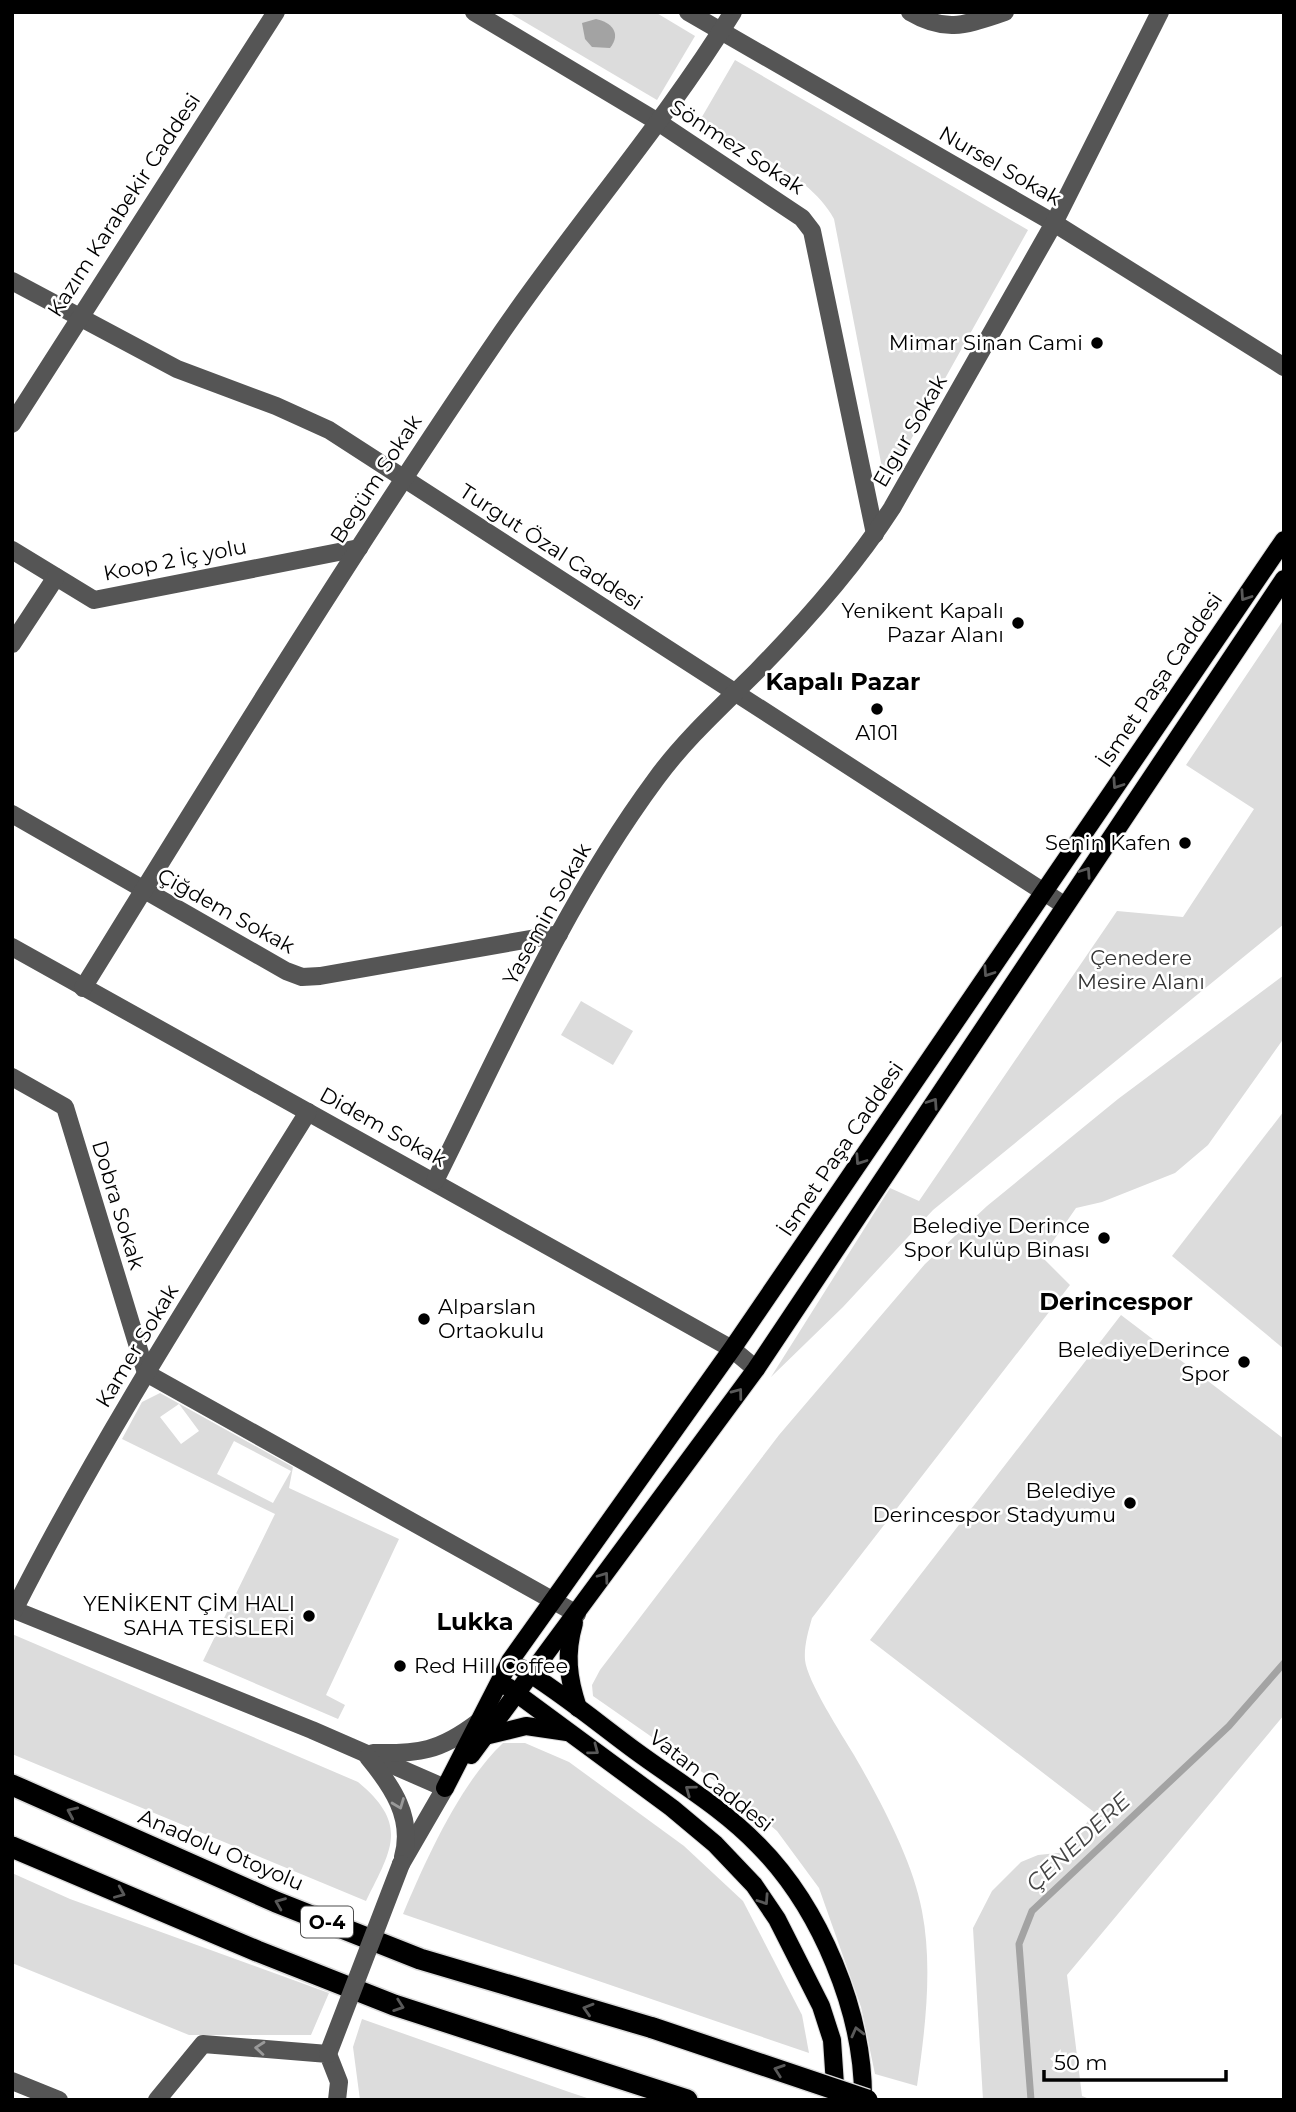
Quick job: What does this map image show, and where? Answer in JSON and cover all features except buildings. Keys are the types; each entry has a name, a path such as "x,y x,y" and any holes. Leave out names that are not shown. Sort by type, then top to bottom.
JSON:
{"highway":[{"name":"Anadolu Otoyolu","path":"12,1785 276,1902 420,1959 653,2028 865,2100"},
{"name":"O-4","path":"12,1847 257,1951 394,2005 687,2100"}],"main road":[{"name":"İsmet Paşa Caddesi","path":"445,1788 481,1730 510,1661 732,1349 1284,540"},
{"name":"İsmet Paşa Caddesi","path":"481,1730 517,1693 756,1369 1284,579"},
{"path":"577,1614 567,1656 570,1685 578,1708"},
{"name":"Vatan Caddesi","path":"510,1661 722,1814 758,1844 777,1866 804,1906 834,1964 851,2008 859,2041 865,2100"},
{"path":"499,1682 672,1808 715,1844 754,1885 777,1919 821,2006 832,2040 836,2100"},
{"path":"481,1730 526,1726 571,1732"}],"street":[{"name":"Kazım Karabekir Caddesi","path":"12,424 276,12"},
{"name":"Sönmez Sokak","path":"474,12 658,122 788,206 812,231 874,534"},
{"name":"Nursel Sokak","path":"688,12 1054,223 1284,367"},
{"name":"Begüm Sokak","path":"83,989 403,478 542,274 658,122 733,12"},
{"path":"910,12 941,25 961,27 1005,12"},
{"name":"Elgur Sokak","path":"734,693 796,630 874,534 928,449 1054,223 1160,12"},
{"name":"Turgut Özal Caddesi","path":"12,281 177,369 305,418 403,478 1064,905"},
{"name":"Koop 2 İç yolu","path":"12,550 94,600 359,548"},
{"path":"12,644 56,577"},
{"name":"Yasemin Sokak","path":"435,1181 559,934 657,777 691,736 734,693"},
{"name":"Çiğdem Sokak","path":"12,814 286,971 302,976 320,976 559,934"},
{"name":"Didem Sokak","path":"12,947 732,1349 756,1369"},
{"name":"Dobra Sokak","path":"12,1077 65,1107 146,1373"},
{"name":"Kamer Sokak","path":"13,1610 60,1520 146,1373 308,1112"},
{"path":"146,1373 553,1598 577,1614"},
{"path":"13,1610 445,1788"},
{"path":"365,1753 432,1751 481,1730"},
{"path":"365,1753 390,1784 398,1800 408,1840 401,1864"},
{"name":"İsmet Paşa Caddesi","path":"328,2053 401,1864 445,1788"},
{"path":"157,2100 203,2044 328,2053 339,2082 337,2100"},
{"path":"12,2081 59,2100"}],"green space":[{"path":"508,12 655,12 695,36 657,100"},
{"path":"735,60 1028,230 890,477 883,473 834,219 823,203 792,175 699,122"},
{"name":"Çenedere Mesire Alanı","path":"1284,619 1284,924 933,1210 843,1307 771,1377 890,1188 919,1201 1117,911 1183,917 1254,809 1186,765"},
{"path":"1284,975 1284,1038 1208,1145 1175,1173 1102,1202 1076,1208 1042,1257 1070,1285 812,1618 805,1650 807,1669 818,1694 864,1772 894,1830 918,1892 925,1932 927,1999 917,2086 875,2074 861,2007 819,1888 777,1831 735,1795 593,1696 592,1685 600,1670 779,1435 925,1264 987,1206 1118,1099"},
{"path":"581,1001 633,1031 613,1065 561,1035"},
{"path":"1284,1111 1284,1349 1172,1256"},
{"name":"Belediye Derincespor Stadyumu","path":"1121,1315 1284,1439 1284,1715 1067,1975 1082,2096 1092,2100 983,2100 973,1928 992,1891 1021,1862 1038,1855 1067,1852 1094,1812 870,1640"},
{"path":"160,1393 293,1467 289,1488 399,1539 326,1695 345,1705 338,1719 203,1661 275,1514 122,1439 142,1402","holes":["179,1404 199,1431 181,1444 160,1417","234,1441 291,1471 273,1503 217,1474"]},
{"path":"12,1634 358,1782 385,1812 391,1839 383,1867 366,1901 12,1754"},
{"path":"503,1743 525,1743 569,1762 684,1846 743,1901 802,2015 809,2053 403,1914 433,1847 459,1800"},
{"path":"12,1873 70,1899 329,1993 311,2035 189,2035 12,1963"},
{"path":"362,2019 593,2100 360,2100 353,2047"}],"shaded area":[{"path":"596,19 606,23 615,33 610,48 592,47 585,39 582,23"}],"waterway":[{"name":"ÇENEDERE","path":"1031,2100 1019,1944 1032,1911 1229,1726 1284,1663"}],"place":[{"name":"Mimar Sinan Cami","path":"1097,343"},
{"name":"Yenikent Kapalı Pazar Alanı","path":"1018,623"},
{"name":"A101","path":"877,709"},
{"name":"Senin Kafen","path":"1185,843"},
{"name":"Belediye Derince Spor Kulüp Binası","path":"1104,1238"},
{"name":"Alparslan Ortaokulu","path":"424,1319"},
{"name":"BelediyeDerince Spor","path":"1244,1362"},
{"name":"Belediye Derincespor Stadyumu","path":"1130,1503"},
{"name":"YENİKENT ÇİM HALI SAHA TESİSLERİ","path":"309,1616"},
{"name":"Red Hill Coffee","path":"400,1666"}],"district":[{"name":"Kapalı Pazar","path":"843,682"},
{"name":"Derincespor","path":"1116,1302"},
{"name":"Lukka","path":"475,1622"}]}
